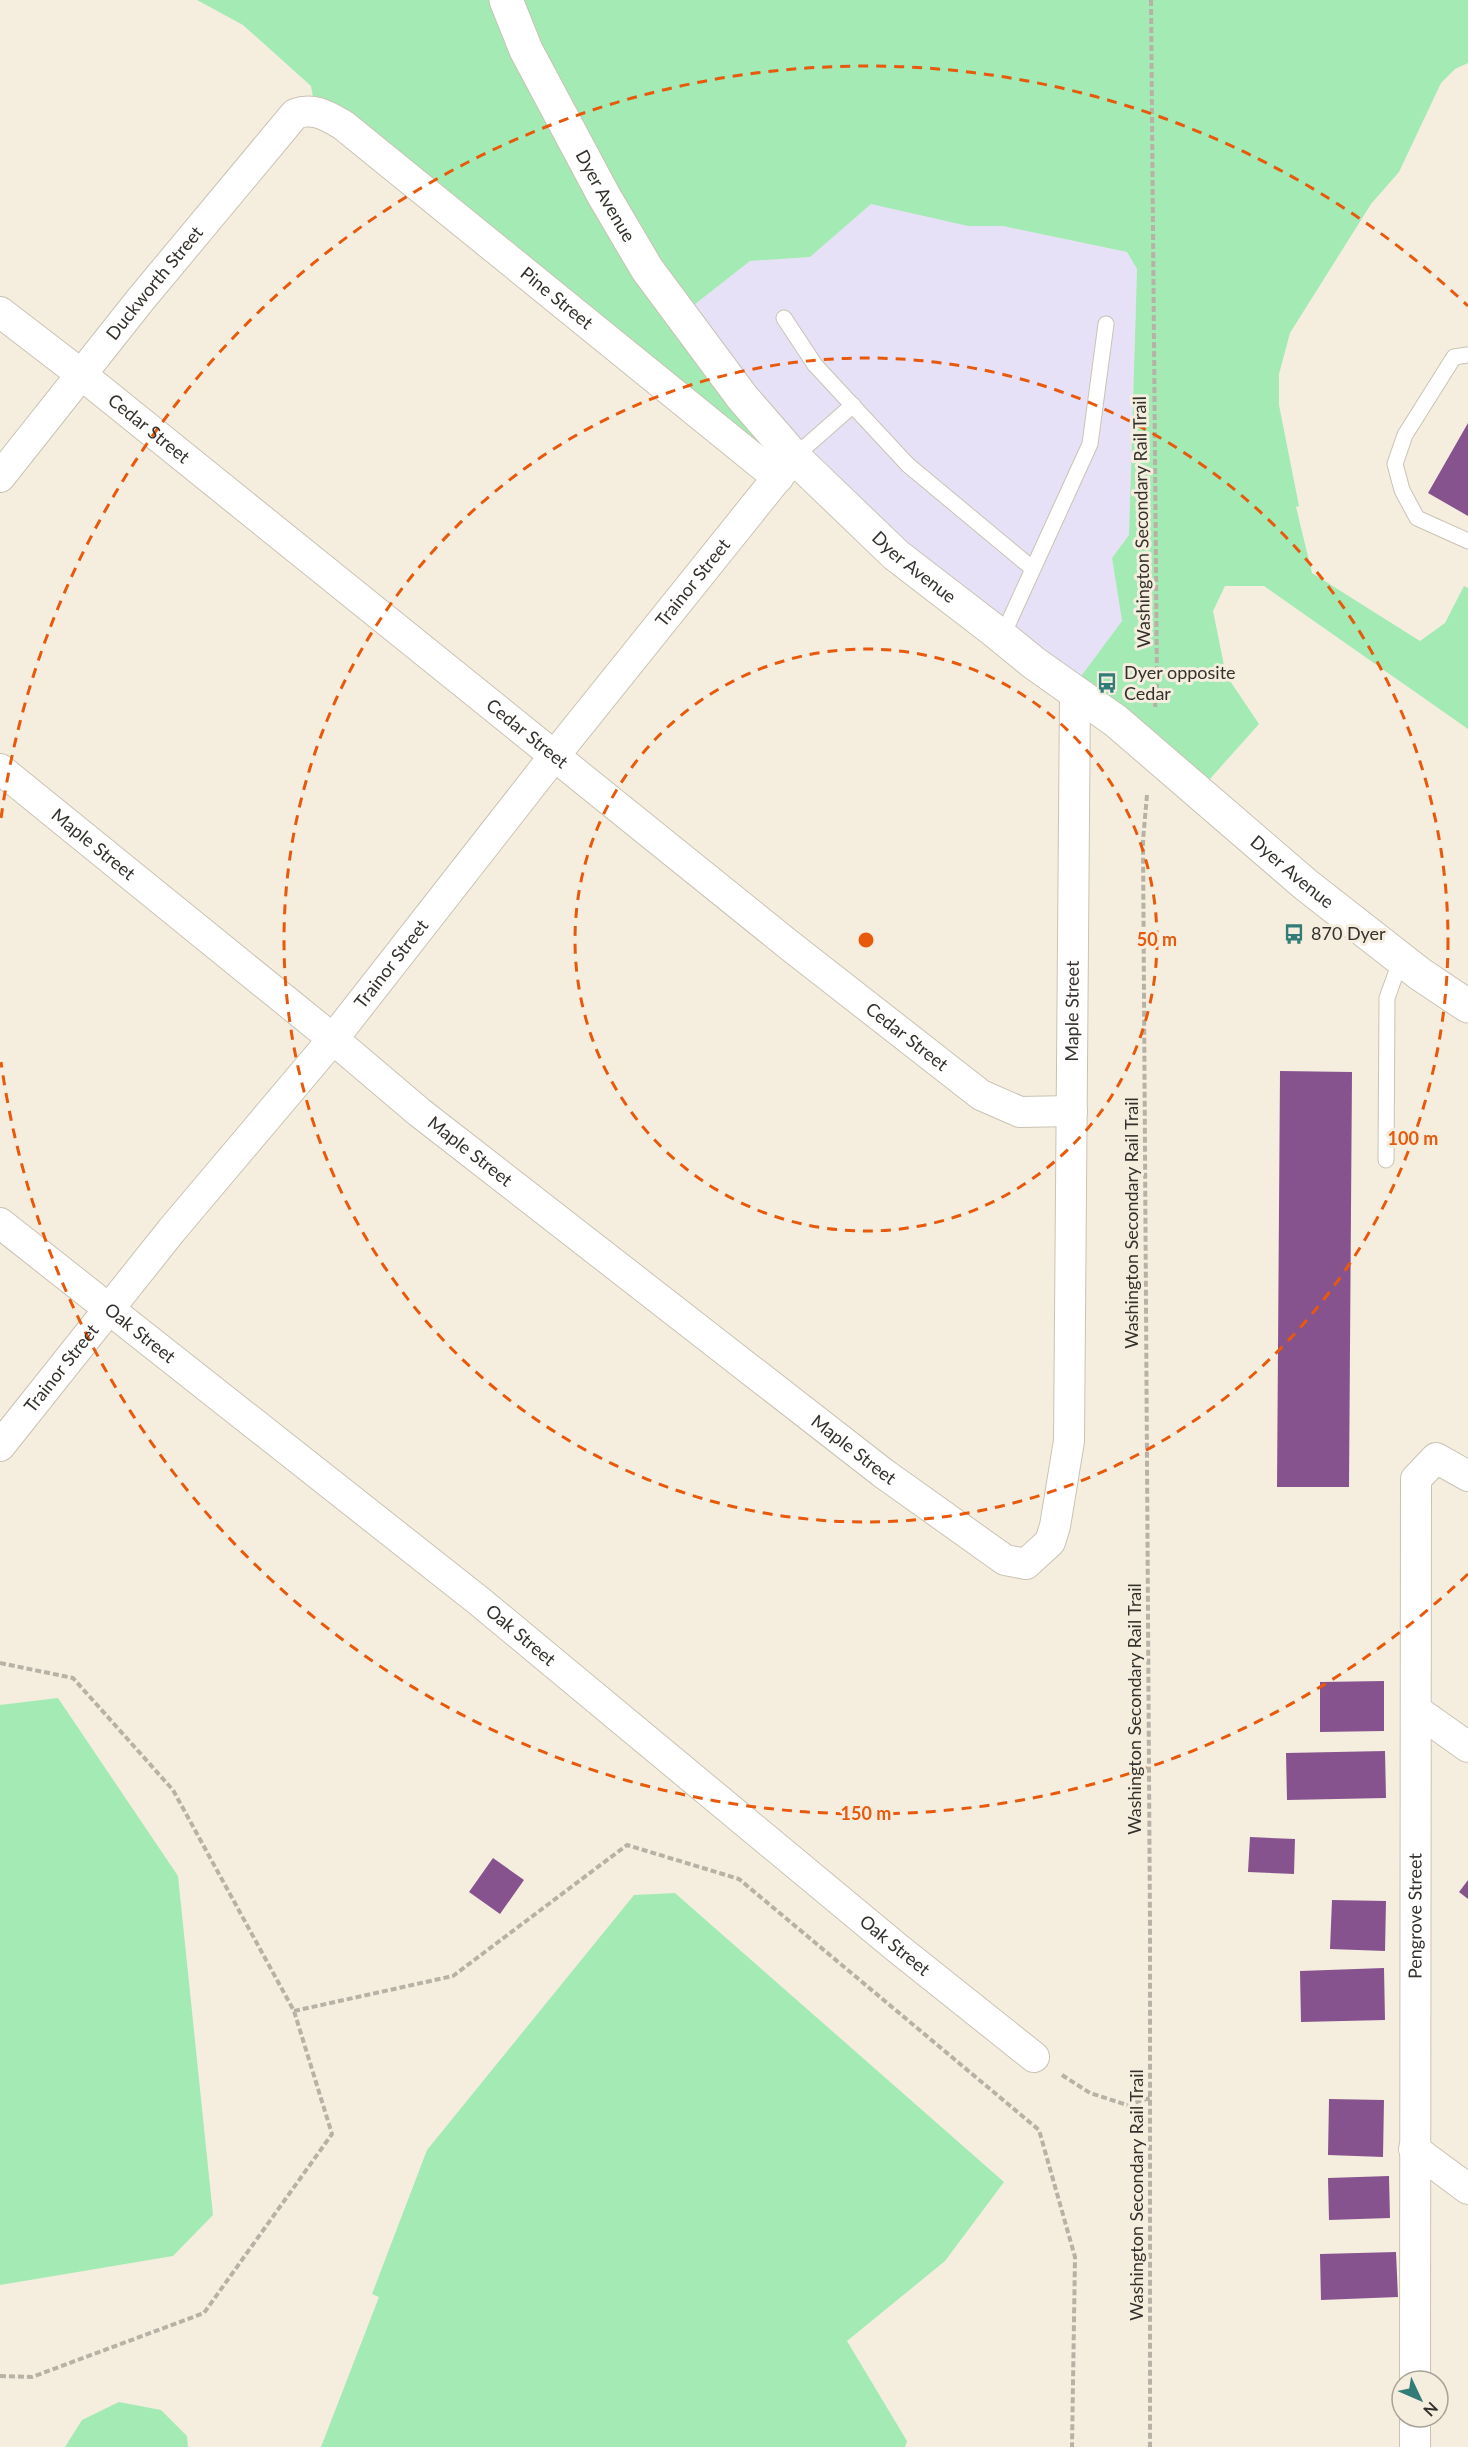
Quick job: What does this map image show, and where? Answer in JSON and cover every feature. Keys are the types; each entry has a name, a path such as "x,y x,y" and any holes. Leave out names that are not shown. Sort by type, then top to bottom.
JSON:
{"main road":[{"name":"Dyer Avenue","path":"506,0 526,50 603,196 647,269 742,397 786,467 1002,637 1116,721 1305,884 1401,959 1468,1006"}],"street":[{"name":"Duckworth Street","path":"0,477 141,299 295,114 307,110 321,113"},
{"name":"Pine Street","path":"321,113 344,125 786,467"},
{"name":"Cedar Street","path":"0,312 82,375 789,945 981,1095 1020,1112 1072,1111"},
{"name":"Trainor Street","path":"0,1446 171,1231 333,1039 555,755 786,467"},
{"name":"Maple Street","path":"0,769 333,1039 419,1112 883,1473 1005,1560 1026,1564 1050,1542 1055,1526 1069,1441 1075,693"},
{"name":"Oak Street","path":"0,1223 479,1601 896,1947 1034,2057"},
{"name":"Pengrove Street","path":"1415,2369 1416,1479 1437,1458 1468,1476"},
{"path":"1416,1710 1468,1748"},
{"path":"1414,2149 1468,2189"},
{"path":"1415,2429 1415,2447"}],"lane":[{"path":"784,318 815,365 908,465 1033,569"},
{"path":"1002,637 1090,444 1106,324"},
{"path":"1468,355 1454,357 1405,435 1395,464 1402,490 1417,518 1468,541"},
{"path":"786,467 853,405"},
{"path":"1386,1160 1387,998 1401,959"}],"path":[{"name":"Washington Secondary Rail Trail","path":"1150,2447 1143,840 1157,672 1151,0"},
{"path":"0,1663 73,1678 173,1790 294,2011 332,2134 204,2313 32,2377 0,2376"},
{"path":"294,2011 453,1976 627,1845 739,1879 1040,2130 1075,2257 1072,2447"},
{"path":"1034,2057 1090,2093 1127,2105 1150,2098"}],"shaded area":[{"path":"876,199 1127,252 1137,269 1129,535 1112,558 1122,621 1073,687 923,577 685,312 750,261 810,257"}],"green space":[{"path":"197,0 1468,0 1468,63 1455,69 1441,83 1399,172 1371,204 1290,333 1279,374 1279,405 1299,506 1296,507 1312,573 1420,641 1445,623 1464,586 1468,588 1468,729 1264,586 1225,586 1213,611 1226,675 1259,724 1200,790 1073,687 1122,621 1112,558 1129,535 1137,269 1127,252 1003,226 968,226 871,204 810,257 750,261 685,312 786,450 781,476 316,114 311,86 243,25"},
{"path":"58,1698 178,1876 213,2215 173,2256 0,2285 0,1705"},
{"path":"675,1893 1004,2182 945,2261 847,2341 907,2441 905,2447 321,2447 379,2297 372,2294 427,2150 634,1895"},
{"path":"119,2402 161,2410 187,2436 188,2447 65,2447 82,2420"}],"building":[{"path":"1468,423 1468,516 1428,493"},
{"path":"1280,1071 1352,1072 1349,1487 1277,1487"},
{"path":"1384,1681 1384,1731 1320,1732 1320,1682"},
{"path":"1385,1751 1386,1798 1287,1800 1286,1753"},
{"path":"1250,1837 1295,1839 1294,1874 1248,1872"},
{"path":"493,1858 524,1880 500,1914 469,1892"},
{"path":"1468,1880 1468,1899 1459,1892"},
{"path":"1332,1900 1386,1901 1385,1951 1330,1949"},
{"path":"1384,1968 1385,2020 1301,2022 1300,1971"},
{"path":"1329,2099 1384,2100 1383,2157 1328,2155"},
{"path":"1389,2176 1390,2218 1329,2220 1328,2178"},
{"path":"1396,2252 1398,2297 1321,2300 1320,2254"}],"place":[{"name":"Dyer opposite Cedar","path":"1107,683"},
{"name":"870 Dyer","path":"1294,934"}]}
